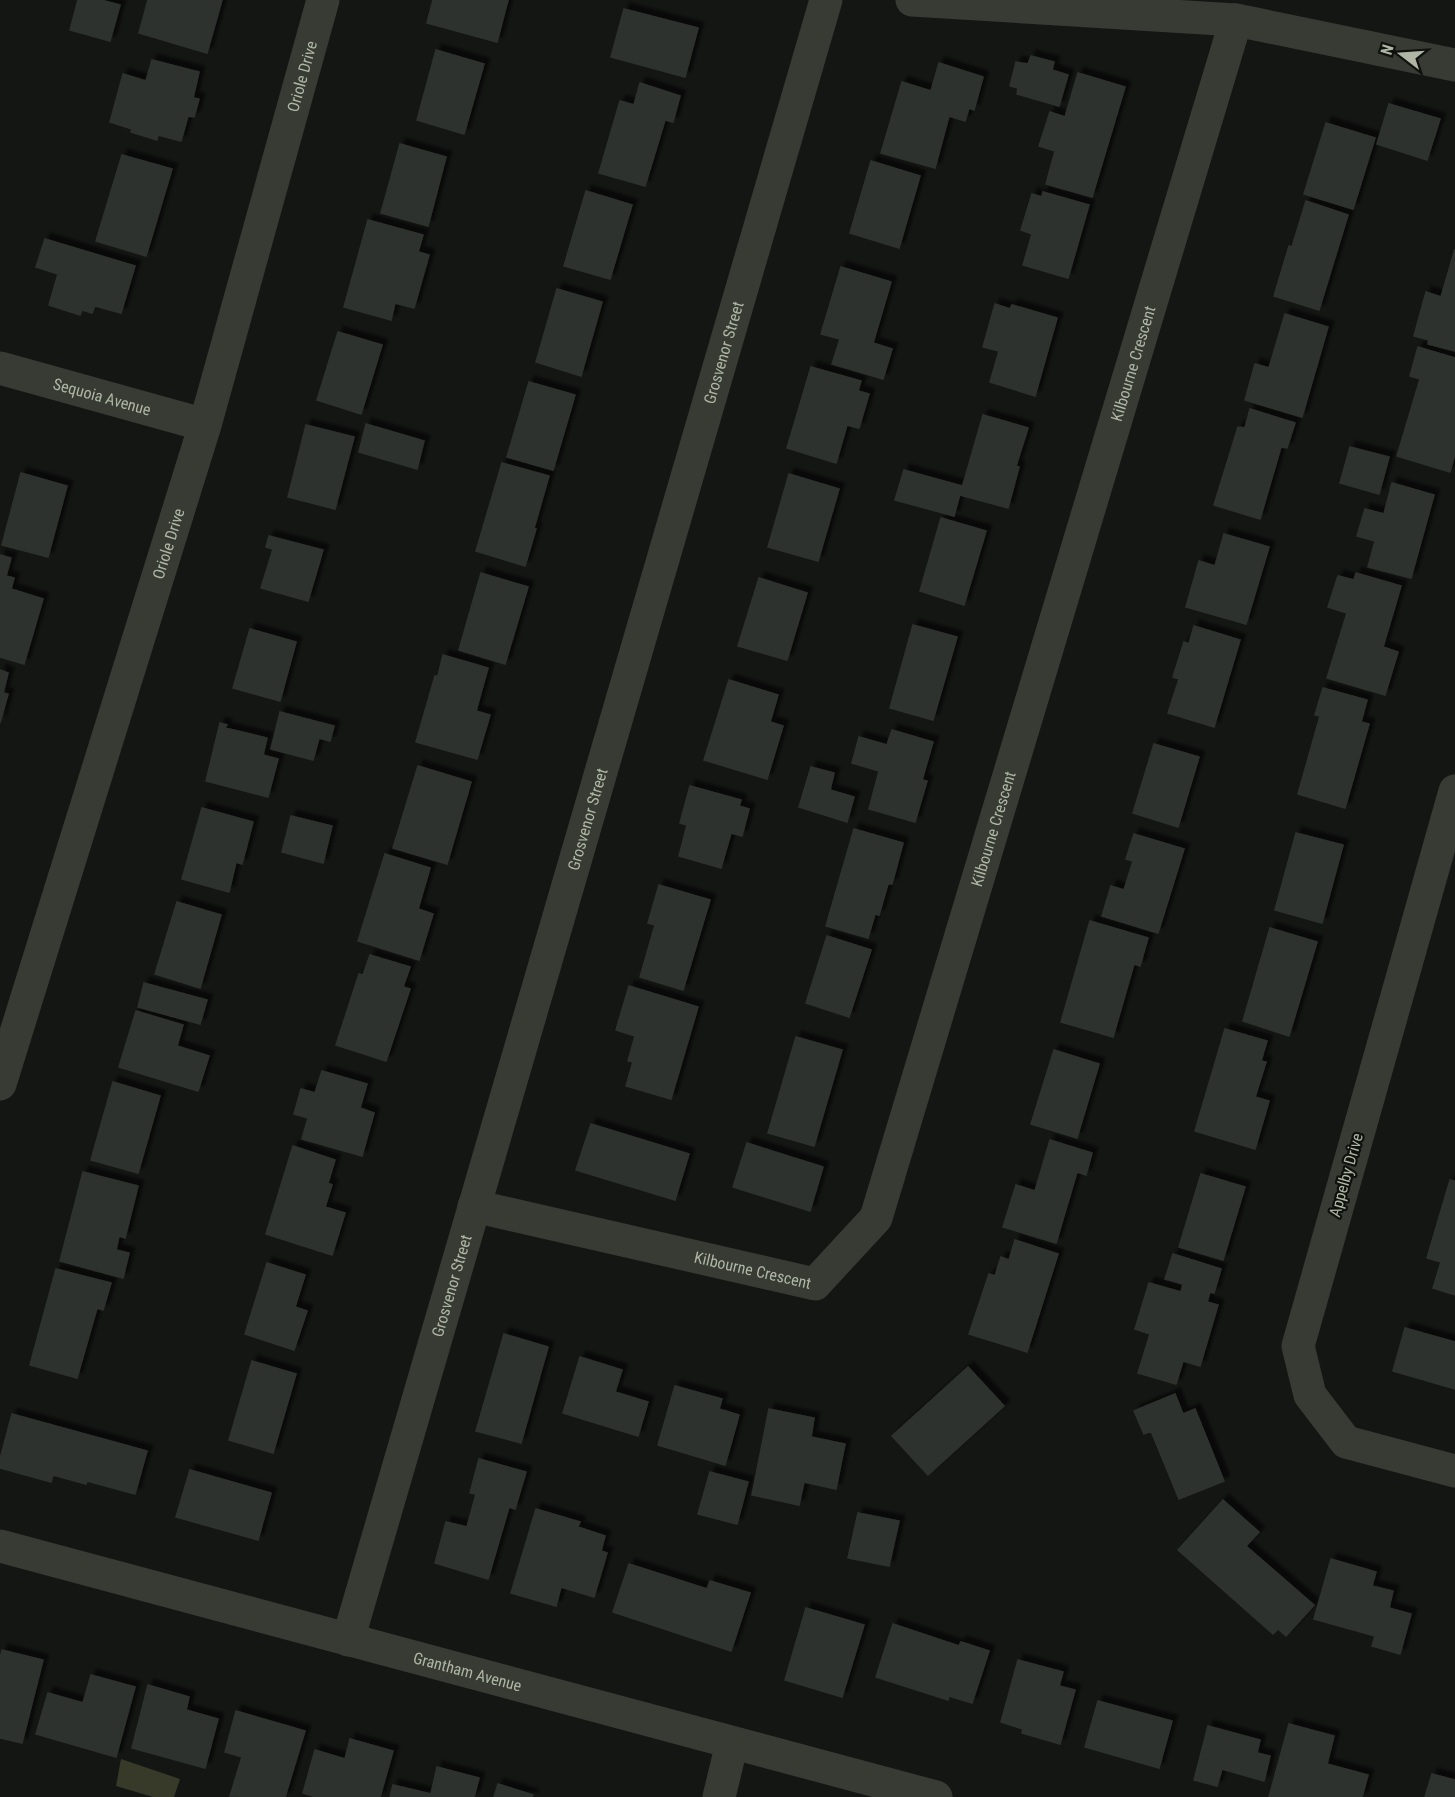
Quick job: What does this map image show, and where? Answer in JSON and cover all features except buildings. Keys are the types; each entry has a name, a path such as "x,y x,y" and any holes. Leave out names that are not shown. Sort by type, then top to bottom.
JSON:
{"street":[{"name":"Oriole Drive","path":"3,1066 205,425 323,0"},
{"name":"Grosvenor Street","path":"348,1640 826,0"},
{"path":"912,0 1236,20 1455,65"},
{"name":"Kilbourne Crescent","path":"474,1206 814,1284 876,1218 1236,20"},
{"name":"Sequoia Avenue","path":"0,368 205,425"},
{"name":"Appelby Drive","path":"1455,791 1298,1346 1310,1395 1346,1442 1455,1471"},
{"name":"Grantham Avenue","path":"0,1546 936,1797"},
{"path":"719,1797 732,1743"}],"shaded area":[{"path":"121,1759 180,1779 174,1797 153,1797 116,1786"}]}
